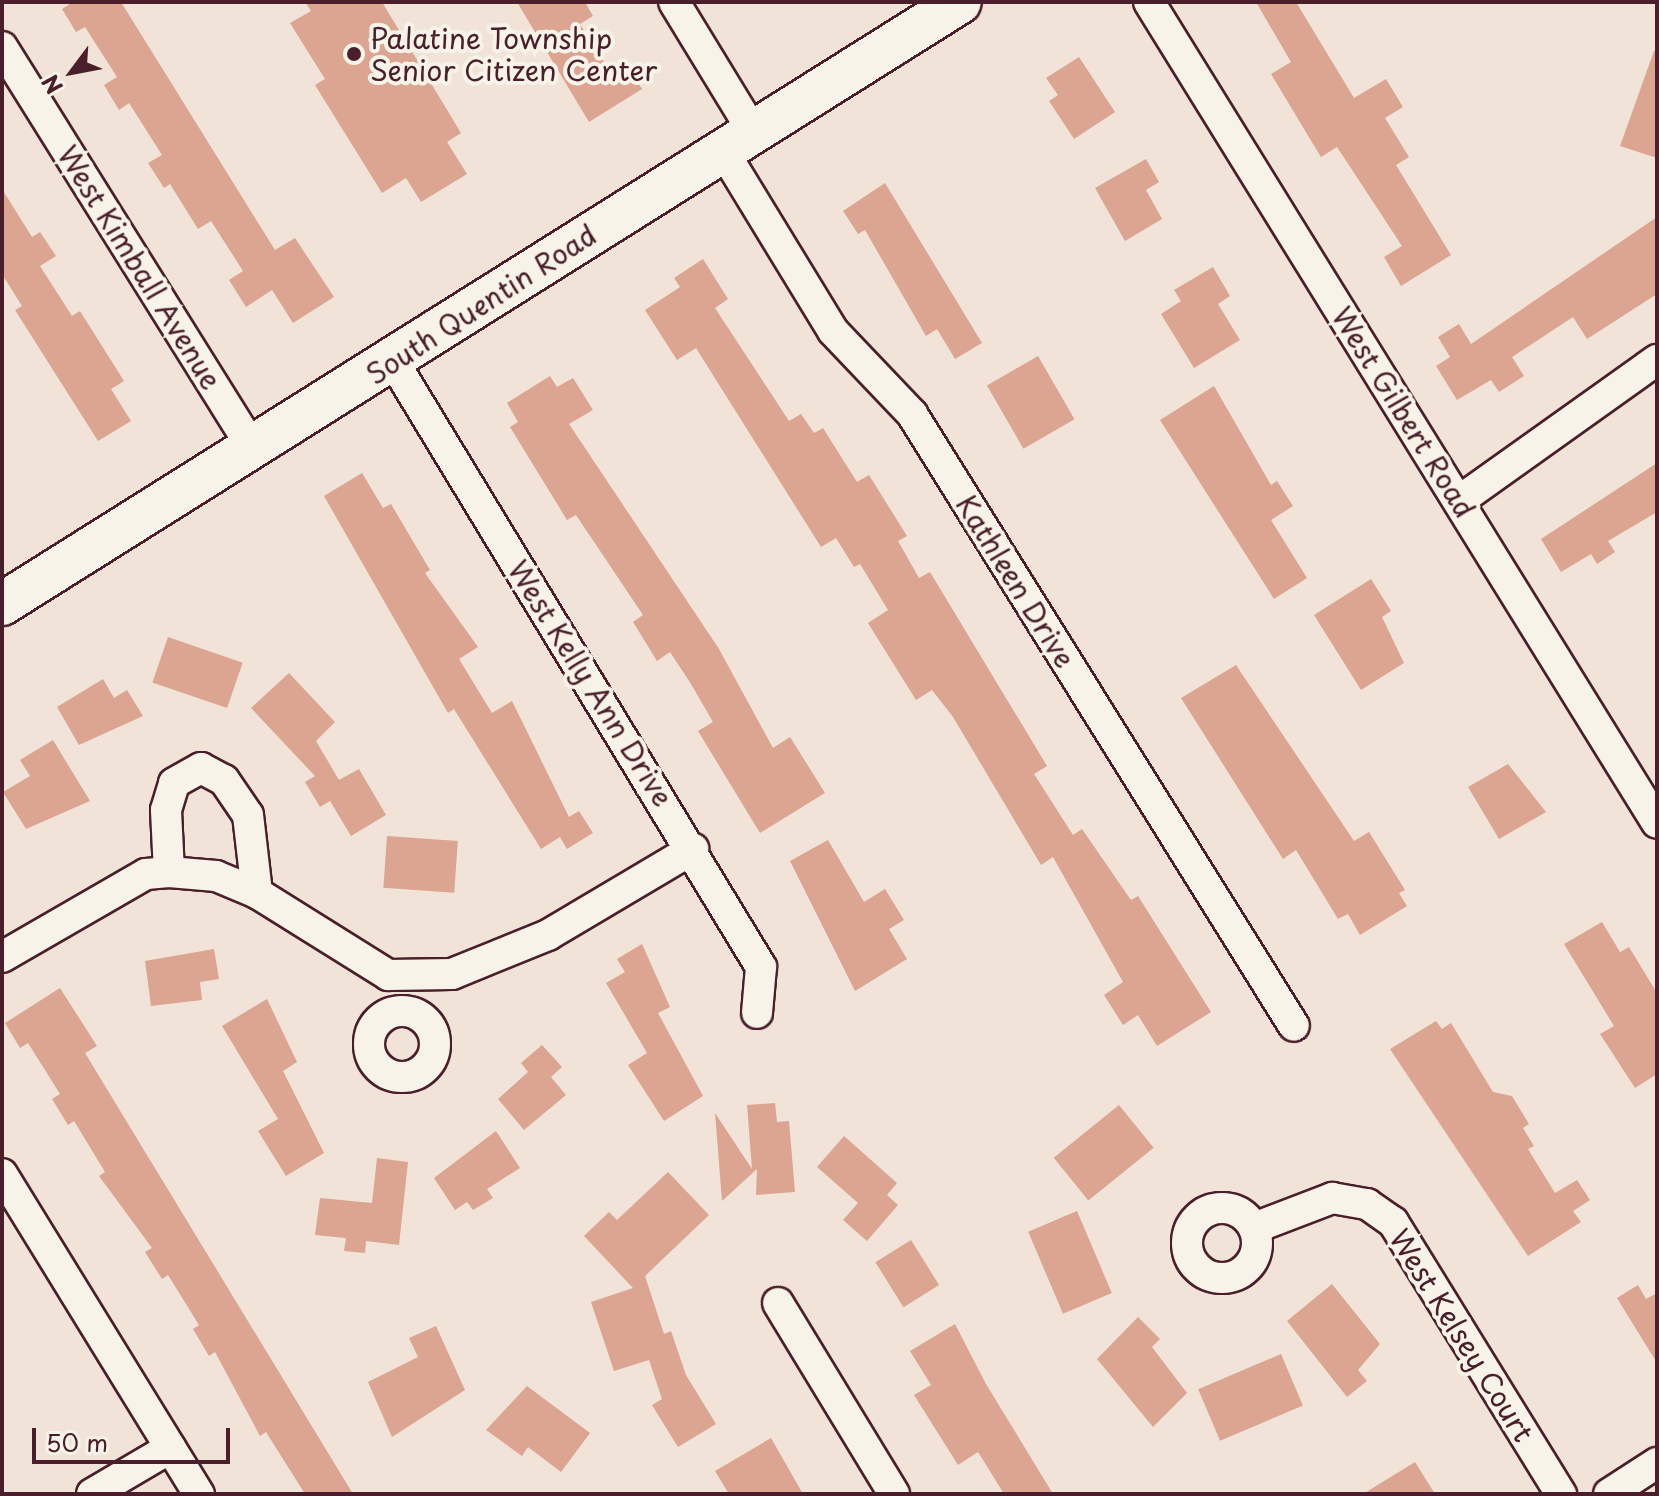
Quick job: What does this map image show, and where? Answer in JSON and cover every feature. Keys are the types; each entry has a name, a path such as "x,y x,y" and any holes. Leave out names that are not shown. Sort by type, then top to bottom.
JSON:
{"main road":[{"name":"South Quentin Road","path":"2,604 960,2"}],"street":[{"name":"Kathleen Drive","path":"674,2 737,140 833,331 912,414 1294,1026"},
{"name":"West Gilbert Road","path":"1149,2 1657,823"},
{"name":"West Kimball Avenue","path":"2,47 252,447"},
{"path":"1459,501 1657,360"},
{"name":"West Kelly Ann Drive","path":"393,361 693,849 761,967 757,1013"},
{"path":"169,872 166,810 174,783 201,768 224,780 248,815 257,893"},
{"path":"2,957 146,874 169,872 216,876 257,893 388,975 452,974 548,935 693,849"},
{"path":"407,1012 412,974"},
{"path":"2,1174 199,1494"},
{"name":"West Kelsey Court","path":"1254,1228 1332,1198 1367,1204 1393,1222 1561,1494"},
{"path":"778,1303 894,1494"},
{"path":"92,1494 170,1448"},
{"path":"1609,1494 1657,1463"}],"building":[{"path":"73,2 121,2 275,250 295,238 334,297 293,323 272,290 246,307 229,280 243,271 211,221 198,229 170,184 164,188 148,163 162,155 129,103 119,110 104,85 117,77 85,27 76,32 62,9"},
{"path":"305,2 382,2 461,133 447,142 467,174 421,202 406,178 382,193 315,85 325,79 290,23 311,11"},
{"path":"517,2 585,2 593,16 580,24 611,73 626,63 642,89 589,122"},
{"path":"1256,2 1296,2 1354,98 1386,79 1403,107 1385,118 1409,157 1396,165 1451,255 1401,286 1384,257 1402,246 1337,147 1321,157 1271,74 1291,62"},
{"path":"1654,51 1657,51 1657,158 1620,146"},
{"path":"1079,57 1115,112 1074,139 1049,101 1058,95 1046,78"},
{"path":"1146,159 1159,182 1146,190 1162,219 1125,241 1095,188"},
{"path":"885,183 982,343 955,359 937,329 926,336 865,230 858,234 843,211"},
{"path":"2,189 32,237 40,232 56,256 40,266 72,316 80,311 124,381 111,389 131,421 98,441 15,310 22,306 2,274"},
{"path":"1657,217 1657,294 1587,339 1573,317 1512,357 1524,376 1499,392 1491,380 1457,400 1436,366 1450,357 1438,337 1459,324 1471,344"},
{"path":"703,259 728,299 715,308 789,421 801,414 814,433 823,428 857,482 869,475 907,536 898,541 919,578 930,572 1047,766 1034,774 1073,835 1082,829 1131,900 1138,896 1211,1012 1157,1046 1138,1015 1123,1025 1104,995 1123,982 1053,857 1041,865 953,717 932,690 916,700 868,623 888,610 860,564 854,567 836,538 821,547 696,348 677,360 645,310 680,287 674,278"},
{"path":"1213,267 1230,296 1218,304 1240,340 1194,368 1161,314 1181,301 1174,290"},
{"path":"1038,356 1074,419 1023,449 987,386"},
{"path":"550,376 557,387 573,378 593,410 569,424 719,649 773,748 790,737 825,793 760,833 698,731 713,722 691,684 670,652 657,661 633,622 643,615 576,515 567,520 510,427 518,422 507,403"},
{"path":"1214,386 1271,485 1277,481 1293,506 1271,520 1307,578 1274,599 1160,420"},
{"path":"1657,463 1657,512 1608,541 1615,552 1597,564 1591,554 1561,572 1541,539"},
{"path":"362,473 383,508 391,504 430,570 425,573 478,647 459,659 492,713 512,701 569,817 579,811 593,833 567,849 560,837 541,849 454,709 448,713 324,496"},
{"path":"1371,579 1391,611 1382,617 1404,663 1361,690 1314,615"},
{"path":"168,637 243,663 227,708 152,682"},
{"path":"1236,665 1354,841 1369,832 1405,890 1399,893 1407,906 1360,935 1348,914 1338,919 1296,850 1283,859 1181,698"},
{"path":"289,673 335,722 316,741 339,780 359,769 386,815 351,836 330,801 320,807 305,782 315,776 251,708"},
{"path":"103,679 114,698 127,690 143,716 79,745 57,707"},
{"path":"53,740 90,801 26,829 3,792 30,776 20,760"},
{"path":"1508,764 1546,812 1499,839 1468,787"},
{"path":"387,836 458,841 454,893 383,888"},
{"path":"828,840 864,902 885,889 904,920 889,929 907,959 855,991 790,861"},
{"path":"1602,922 1620,952 1629,947 1657,993 1657,1074 1635,1088 1600,1034 1614,1026 1564,944"},
{"path":"642,944 670,1007 658,1013 703,1096 664,1121 628,1065 647,1053 606,983 625,972 617,959"},
{"path":"214,949 219,979 200,982 202,1000 151,1006 145,961"},
{"path":"60,988 97,1046 85,1053 353,1494 305,1494 266,1432 260,1436 215,1352 209,1356 193,1329 199,1325 168,1275 162,1279 145,1252 152,1248 99,1176 105,1172 74,1121 68,1125 52,1099 60,1094 28,1043 20,1048 5,1023"},
{"path":"267,999 297,1062 283,1071 324,1153 286,1176 258,1131 278,1119 222,1026"},
{"path":"1436,1021 1442,1029 1451,1023 1493,1092 1512,1096 1529,1124 1523,1128 1534,1146 1528,1149 1555,1193 1577,1180 1590,1200 1573,1211 1581,1222 1528,1256 1390,1049"},
{"path":"542,1045 562,1067 551,1077 566,1095 524,1130 498,1099 528,1072 521,1063"},
{"path":"775,1103 777,1122 789,1121 795,1192 756,1195 757,1169 722,1201 715,1113 752,1169 747,1105"},
{"path":"1119,1105 1154,1148 1088,1201 1054,1158"},
{"path":"496,1131 520,1168 487,1189 493,1198 473,1210 467,1202 455,1210 434,1178"},
{"path":"844,1136 897,1183 887,1195 898,1205 867,1241 843,1220 858,1203 817,1167"},
{"path":"377,1158 408,1162 399,1245 366,1241 365,1253 344,1251 346,1238 315,1235 320,1198 372,1203"},
{"path":"668,1172 709,1215 645,1276 664,1334 671,1331 686,1375 716,1424 678,1447 652,1405 662,1399 649,1360 614,1371 591,1302 633,1288 584,1236 609,1212 617,1220"},
{"path":"1077,1211 1112,1293 1063,1314 1028,1232"},
{"path":"911,1240 939,1285 903,1307 875,1262"},
{"path":"1332,1284 1380,1344 1358,1370 1367,1381 1347,1397 1287,1321"},
{"path":"1638,1285 1646,1299 1657,1293 1657,1363 1617,1298"},
{"path":"1138,1317 1160,1339 1152,1347 1187,1393 1153,1427 1097,1359"},
{"path":"955,1324 986,1384 1053,1494 1004,1494 978,1452 958,1465 914,1395 931,1385 910,1351"},
{"path":"436,1326 465,1390 392,1437 368,1382 418,1357 409,1338"},
{"path":"1281,1354 1303,1406 1220,1441 1198,1389"},
{"path":"527,1386 590,1433 561,1472 528,1447 522,1456 486,1430"},
{"path":"771,1438 803,1494 729,1494 715,1471"},
{"path":"1415,1462 1435,1494 1363,1494"}],"place":[{"name":"Palatine Township Senior Citizen Center","path":"354,54"}]}
